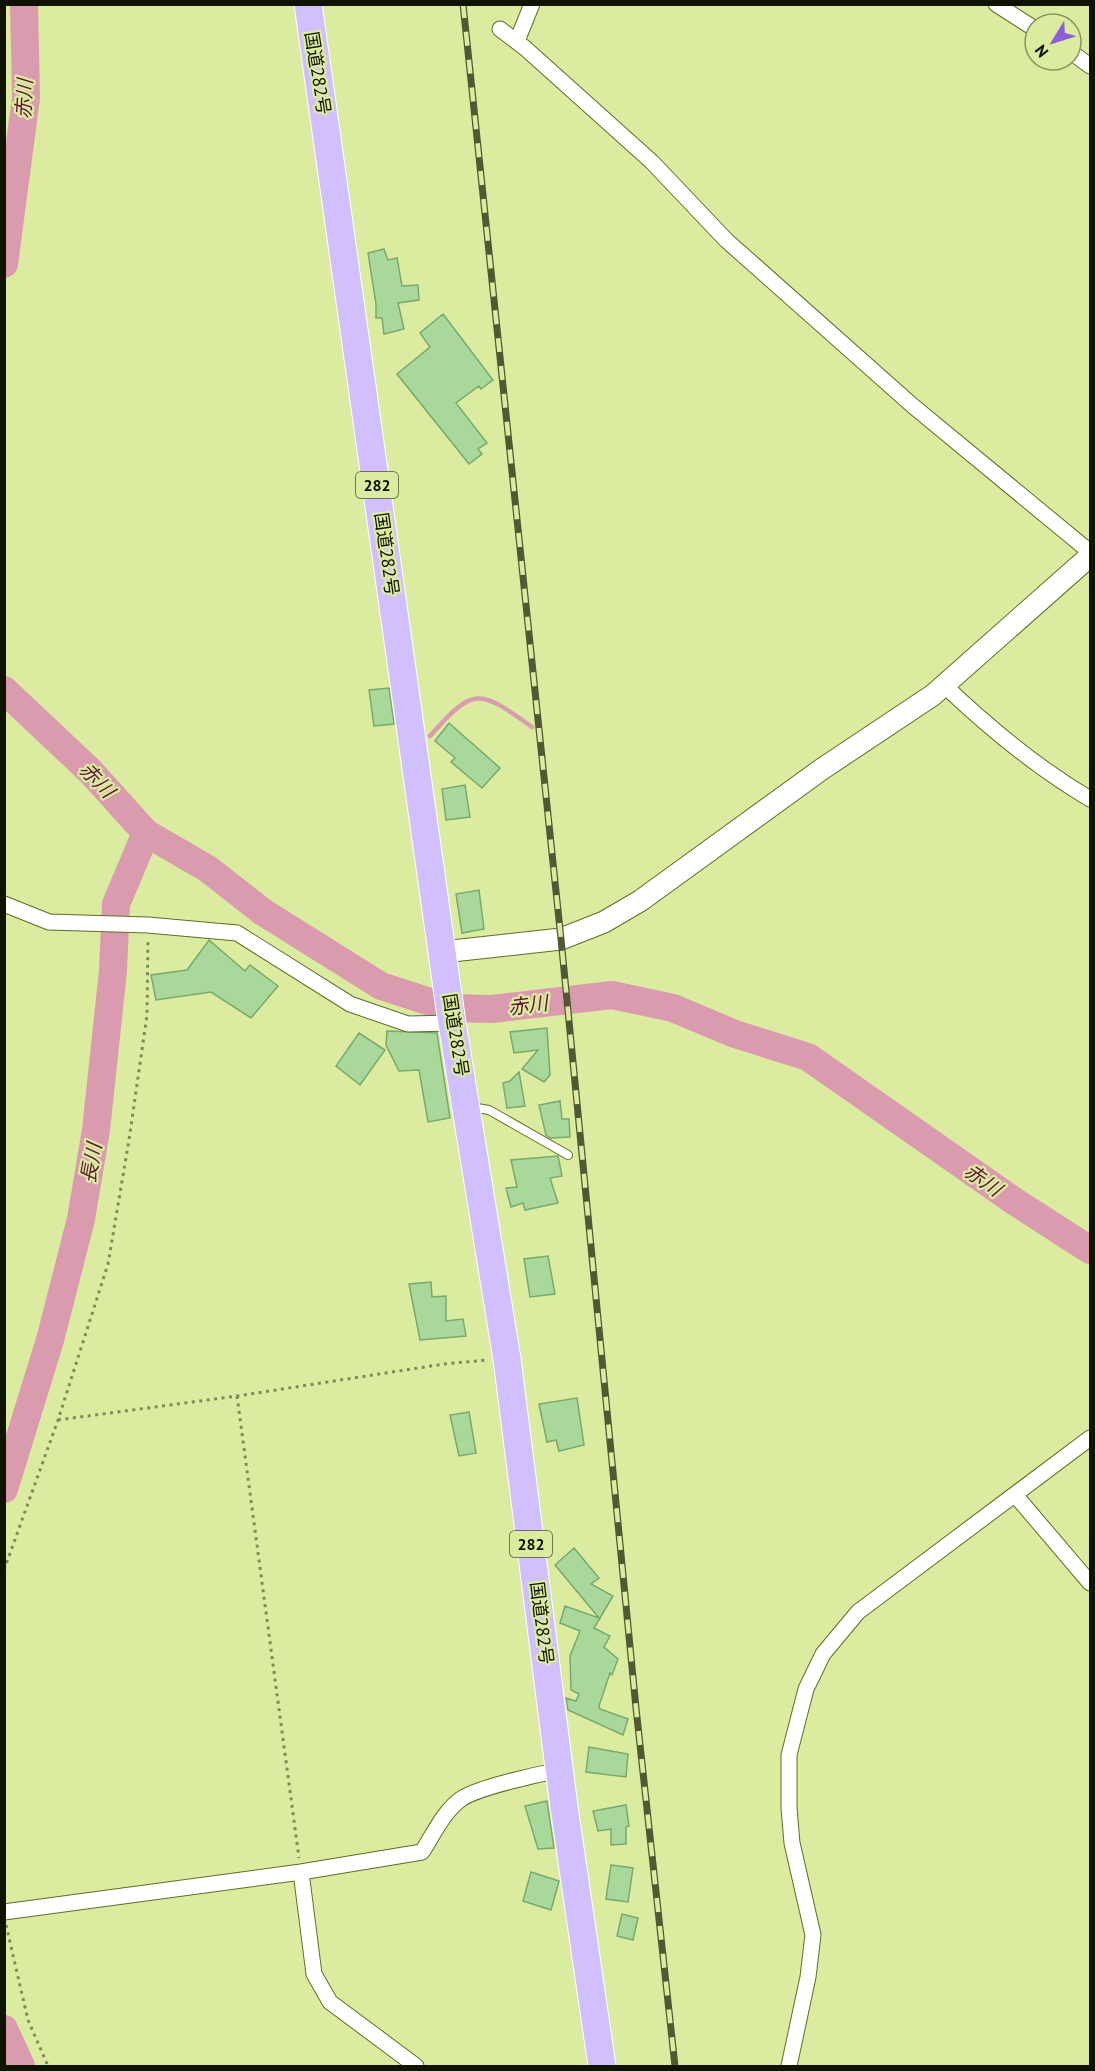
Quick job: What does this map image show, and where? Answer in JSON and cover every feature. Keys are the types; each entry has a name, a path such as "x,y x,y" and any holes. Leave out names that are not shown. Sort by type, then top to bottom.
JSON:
{"highway":[{"name":"国道282号","path":"308,4 452,1023 507,1359 602,2067"}],"street":[{"path":"517,41 532,4"},
{"path":"996,4 1023,21"},
{"path":"444,959 561,939 604,922 640,901 822,769 933,695 1090,554 913,406 726,240 652,162 517,41 500,29"},
{"path":"944,685 995,734 1054,778 1090,799"},
{"path":"4,904 49,922 148,925 237,933 350,1004 408,1024 452,1023"},
{"path":"789,2067 808,1977 813,1935 792,1843 789,1808 789,1755 806,1689 823,1654 858,1612 958,1536 1016,1496 1090,1438"},
{"path":"1016,1496 1090,1583"},
{"path":"4,1915 422,1852 446,1815 462,1798 533,1775 561,1770"},
{"path":"301,1872 314,1974 330,2002 416,2067"}],"lane":[{"path":"466,1107 489,1110 568,1155"}],"path":[{"path":"4,1570 58,1420 108,1264 147,1015 148,925"},
{"path":"58,1420 237,1396 444,1364 507,1359"},
{"path":"237,1396 301,1872"},
{"path":"4,1915 28,2020 48,2067"}],"building":[{"path":"384,249 388,260 397,258 402,286 418,285 419,300 398,303 404,329 384,334 382,318 376,318 368,253"},
{"path":"443,314 493,380 481,389 479,386 456,403 487,443 478,449 482,454 469,464 397,374 430,347 420,333"},
{"path":"389,688 394,724 374,726 369,690"},
{"path":"449,723 500,768 482,788 451,762 455,758 435,741"},
{"path":"465,785 470,817 446,820 442,789"},
{"path":"479,890 484,929 462,933 456,894"},
{"path":"209,940 245,971 250,965 278,986 251,1018 211,992 156,1000 151,975 187,970"},
{"path":"547,1028 550,1075 544,1082 522,1069 538,1050 514,1053 510,1032"},
{"path":"387,1031 437,1033 450,1118 428,1122 419,1070 399,1071 386,1045"},
{"path":"359,1033 385,1050 360,1085 336,1066"},
{"path":"519,1072 525,1106 507,1108 503,1083 510,1081"},
{"path":"560,1101 562,1119 569,1119 570,1137 550,1138 546,1135 539,1105"},
{"path":"558,1156 562,1176 550,1178 558,1203 525,1210 523,1203 511,1207 506,1188 517,1187 511,1160"},
{"path":"548,1256 555,1294 530,1297 524,1259"},
{"path":"431,1282 432,1297 446,1296 446,1321 463,1319 466,1336 420,1340 409,1284"},
{"path":"577,1398 584,1445 559,1451 556,1440 547,1442 539,1404"},
{"path":"469,1412 476,1453 459,1456 450,1415"},
{"path":"574,1548 599,1578 591,1584 613,1596 594,1628 610,1636 604,1647 618,1659 612,1675 610,1673 599,1706 600,1709 628,1719 623,1735 568,1710 566,1698 576,1701 579,1694 571,1690 570,1656 580,1631 560,1623 565,1606 599,1618 555,1565"},
{"path":"589,1747 628,1754 626,1777 586,1772"},
{"path":"547,1801 554,1848 538,1849 525,1806"},
{"path":"626,1805 629,1826 626,1827 626,1844 611,1845 611,1829 598,1831 593,1811"},
{"path":"611,1865 633,1868 628,1902 606,1899"},
{"path":"531,1872 559,1881 551,1910 523,1901"},
{"path":"622,1914 638,1918 633,1940 617,1936"}],"waterway":[{"name":"赤川","path":"4,264 26,98 24,4"},
{"name":"赤川","path":"4,690 91,772 146,833 208,869 263,912 381,986 449,1008 492,1009 612,995 673,1008 735,1034 808,1057 1014,1201 1090,1250"},
{"path":"430,736 457,708 478,698 500,705 532,727"},
{"name":"長川","path":"4,1489 50,1340 81,1219 96,1130 113,971 116,904 146,833"},
{"name":"長川","path":"4,2029 21,2066"}],"railway":[{"path":"463,4 561,939 636,1708 675,2066"}]}
